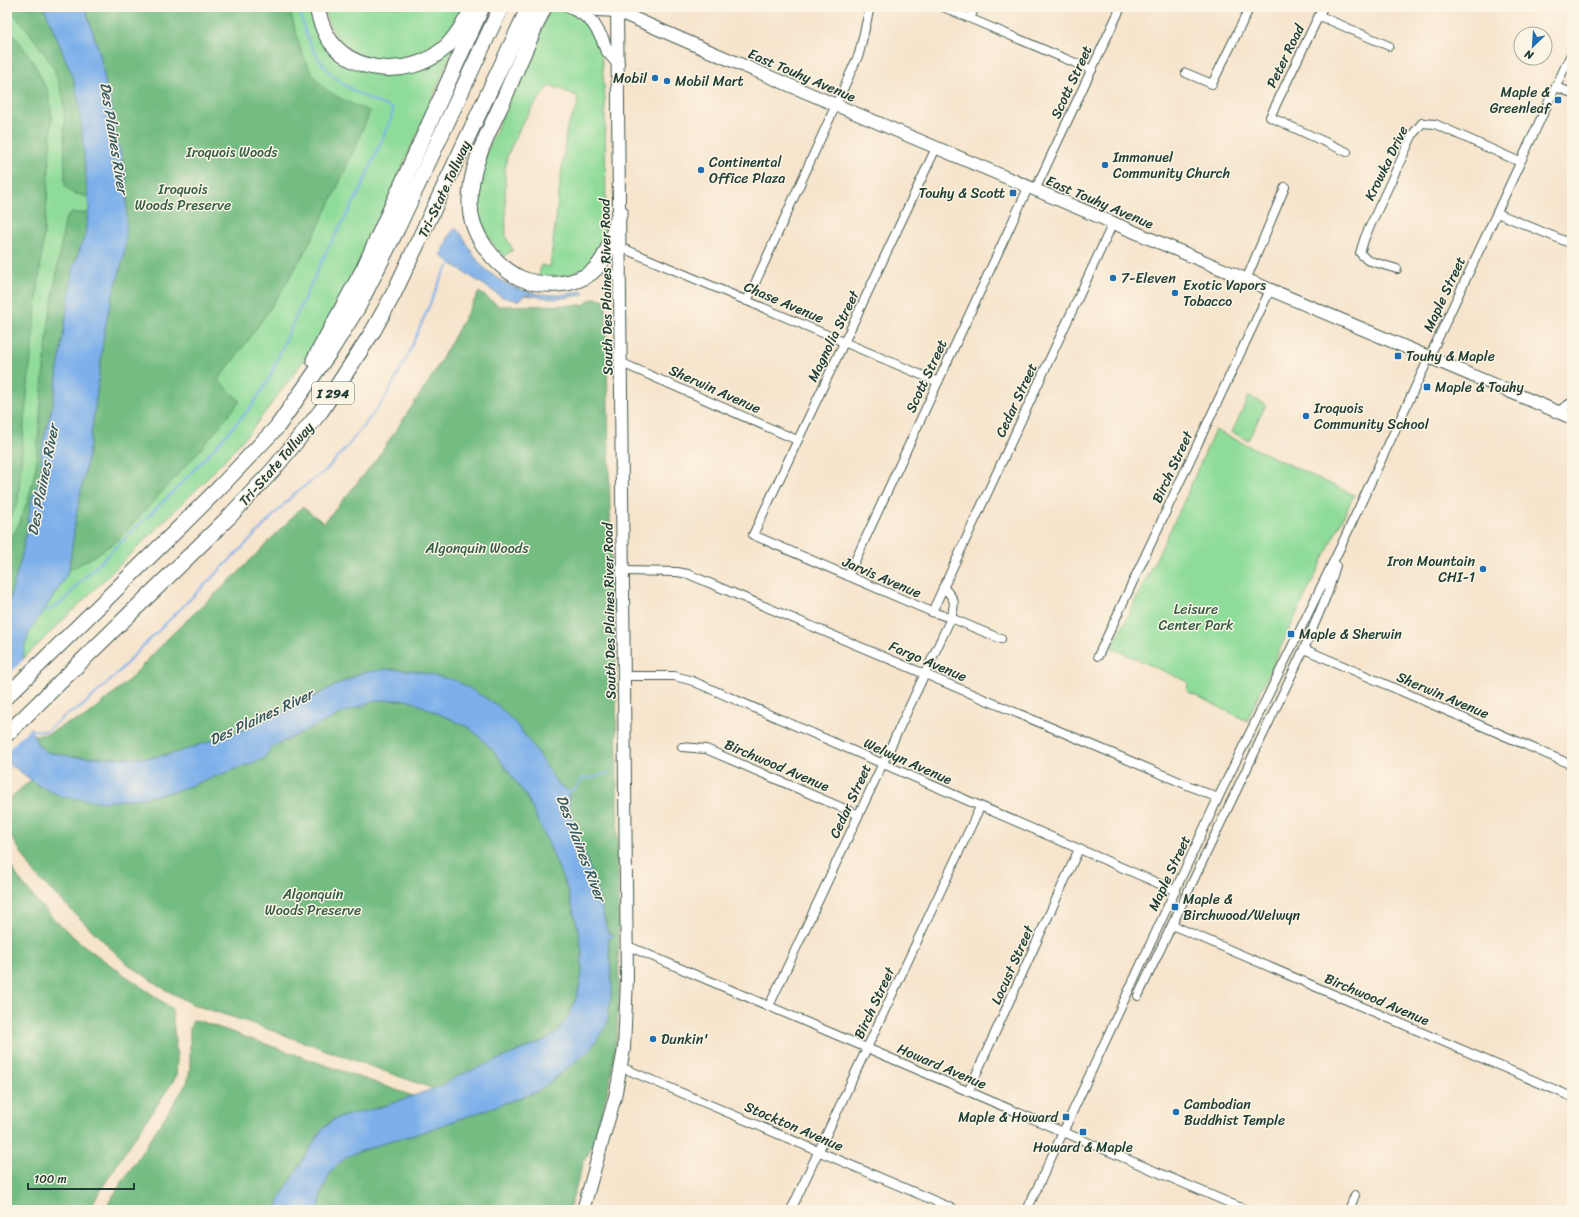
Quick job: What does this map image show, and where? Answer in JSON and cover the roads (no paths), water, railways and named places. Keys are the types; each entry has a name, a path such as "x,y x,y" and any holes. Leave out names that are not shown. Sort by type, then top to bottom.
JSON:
{"highway":[{"path":"317,7 320,20 327,37 340,51 358,62 373,67 392,69 423,62 441,52 455,36 474,7"},
{"path":"294,402 319,350 364,268 482,7"},
{"name":"Tri-State Tollway","path":"7,696 221,486 277,427 331,350 358,306 398,227 501,7"},
{"name":"Tri-State Tollway","path":"7,734 228,518 273,470 321,411 374,331 393,295 529,7"},
{"path":"544,7 481,148 470,192 470,204 475,228 488,251 507,270 521,278 536,283 564,284 585,277 600,264 607,251 620,212"}],"main road":[{"path":"570,7 583,14 593,23 602,38 606,49 618,63"},
{"name":"East Touhy Avenue","path":"590,7 597,10 615,8 836,106 1572,418"},
{"name":"South Des Plaines River Road","path":"583,1210 610,1117 621,1067 624,1049 628,946 618,63 615,8"}],"street":[{"path":"747,301 859,54 870,7"},
{"path":"943,7 1092,70"},
{"path":"970,18 975,7"},
{"name":"Scott Street","path":"848,576 938,382 1092,70 1121,7"},
{"path":"1186,73 1212,84 1250,7"},
{"name":"Peter Road","path":"1323,7 1320,16 1270,117 1347,152"},
{"path":"1320,16 1389,46"},
{"name":"Maple Street","path":"1027,1210 1218,798 1340,548 1572,52"},
{"path":"1556,86 1572,94"},
{"name":"Krowka Drive","path":"1397,269 1367,260 1360,253 1365,237 1413,134 1422,123 1435,124 1520,162"},
{"name":"Magnolia Street","path":"754,535 936,148"},
{"path":"1246,280 1285,187"},
{"path":"1497,213 1572,244"},
{"name":"Cedar Street","path":"932,612 1113,223"},
{"name":"Chase Avenue","path":"620,247 938,382"},
{"name":"Birch Street","path":"1098,656 1270,290"},
{"name":"Sherwin Avenue","path":"622,363 798,440"},
{"path":"1557,412 1572,402"},
{"name":"Jarvis Avenue","path":"754,535 932,612 951,618 1001,639"},
{"name":"Maple Street","path":"1138,996 1304,649 1328,592 1340,548"},
{"name":"Fargo Avenue","path":"623,571 677,572 688,574 1218,798"},
{"name":"Cedar Street","path":"768,1006 951,618 955,604 952,596 943,587"},
{"name":"Sherwin Avenue","path":"1304,649 1572,765"},
{"name":"Welwyn Avenue","path":"625,676 674,676 690,680 1176,891"},
{"name":"Birchwood Avenue","path":"682,747 706,749 859,815"},
{"name":"Birch Street","path":"791,1210 980,807"},
{"name":"Locust Street","path":"968,1092 1079,849"},
{"name":"Birchwood Avenue","path":"1172,925 1572,1097"},
{"name":"Howard Avenue","path":"628,946 1246,1210"},
{"name":"Stockton Avenue","path":"621,1067 956,1210"},
{"path":"1348,1210 1355,1195"}],"water":[{"name":"Des Plaines River","path":"44,7 85,7 101,58 106,87 110,96 116,135 126,175 127,197 124,256 108,313 103,341 88,457 76,516 69,570 61,585 30,631 25,645 23,659 24,689 31,730 38,745 47,752 73,757 149,758 176,753 240,731 275,716 361,673 388,669 417,671 457,681 497,705 518,726 559,786 568,790 571,817 596,886 608,933 613,935 612,938 608,938 612,986 607,1024 590,1050 539,1091 414,1135 392,1140 350,1155 339,1163 330,1173 321,1195 319,1210 277,1210 279,1200 309,1150 321,1131 334,1119 385,1106 441,1086 458,1076 546,1040 555,1034 568,1018 577,996 582,975 582,951 578,928 568,891 527,797 492,749 470,728 409,700 377,700 345,712 272,747 263,759 176,791 143,798 103,802 63,797 41,787 7,762 7,624 10,598 22,555 32,498 40,480 42,467 41,453 53,404 73,268 85,235 89,209 79,103 73,77"},
{"path":"455,228 461,234 474,256 482,265 500,280 511,286 533,293 561,295 582,291 584,293 582,295 557,299 524,295 519,301 502,297 446,260 441,255 449,236"}],"waterway":[{"path":"41,610 52,609 62,602 78,584 177,488 251,407 269,379 326,252 360,191 391,119 393,109 365,97 345,85 325,67 311,45 302,20 300,7"},
{"path":"29,730 46,731 66,715 80,708 113,678 294,494 325,471 346,448 384,400 407,357 442,276 453,262"},
{"path":"9,769 13,764"},
{"name":"Des Plaines River","path":"566,793 575,789 584,777 593,778 609,772"}],"place":[{"name":"Mobil","path":"655,78"},
{"name":"Mobil Mart","path":"667,81"},
{"name":"Maple & Greenleaf","path":"1558,100"},
{"name":"Immanuel Community Church","path":"1105,165"},
{"name":"Continental Office Plaza","path":"701,170"},
{"name":"Touhy & Scott","path":"1013,193"},
{"name":"7-Eleven","path":"1113,278"},
{"name":"Exotic Vapors Tobacco","path":"1175,293"},
{"name":"Touhy & Maple","path":"1398,356"},
{"name":"Maple & Touhy","path":"1427,387"},
{"name":"Iroquois Community School","path":"1306,416"},
{"name":"Iron Mountain CHI-1","path":"1483,569"},
{"name":"Maple & Sherwin","path":"1291,634"},
{"name":"Maple & Birchwood/Welwyn","path":"1175,907"},
{"name":"Dunkin'","path":"653,1039"},
{"name":"Cambodian Buddhist Temple","path":"1176,1112"},
{"name":"Maple & Howard","path":"1066,1117"},
{"name":"Howard & Maple","path":"1083,1132"}],"park label":[{"name":"Iroquois Woods","path":"232,152"},
{"name":"Iroquois Woods Preserve","path":"183,198"},
{"name":"Algonquin Woods","path":"477,548"},
{"name":"Leisure Center Park","path":"1196,618"},
{"name":"Algonquin Woods Preserve","path":"313,902"}]}
